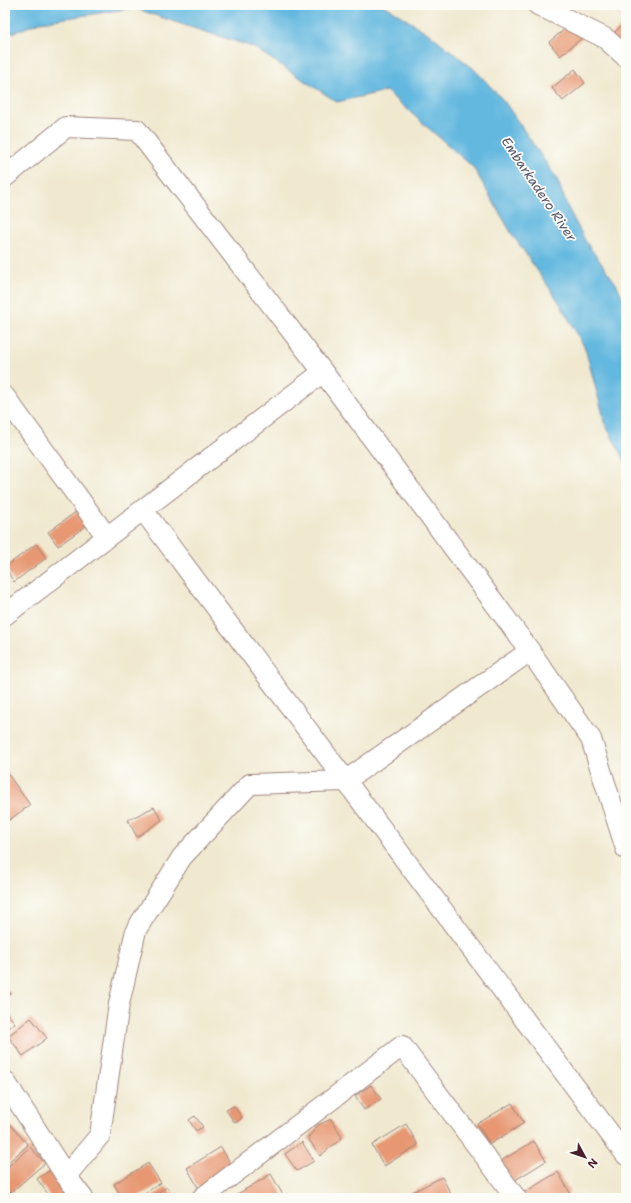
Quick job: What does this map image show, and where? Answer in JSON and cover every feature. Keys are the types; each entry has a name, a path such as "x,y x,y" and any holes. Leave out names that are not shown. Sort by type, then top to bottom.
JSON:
{"street":[{"path":"538,5 605,38 626,57"},
{"path":"5,177 66,127 137,130 323,372 530,651 592,739 626,849"},
{"path":"5,615 323,372"},
{"path":"5,397 107,537"},
{"path":"143,510 626,1155"},
{"path":"66,1176 100,1135 119,1004 136,930 182,857 250,784 345,781 530,651"},
{"path":"202,1198 402,1046 516,1198"},
{"path":"5,1081 66,1176 83,1198"}],"shaded area":[{"path":"608,5 626,5 626,24"}],"water":[{"name":"Embarkadero River","path":"5,5 384,5 432,36 474,69 504,101 557,179 568,208 586,242 617,285 626,305 626,463 606,426 585,348 559,302 512,234 473,167 386,91 337,102 253,47 134,8 40,22 5,36"}],"building":[{"path":"626,21 626,52 610,37"},
{"path":"571,24 583,37 560,56 549,42"},
{"path":"575,69 585,83 563,101 552,88"},
{"path":"80,509 90,523 58,546 48,532"},
{"path":"36,544 46,558 14,582 5,567"},
{"path":"5,770 30,805 5,823"},
{"path":"154,807 162,820 137,837 128,820"},
{"path":"5,987 11,994 5,999"},
{"path":"5,1010 15,1023 5,1030"},
{"path":"31,1018 47,1038 23,1056 8,1036"},
{"path":"371,1085 381,1099 364,1110 355,1096"},
{"path":"512,1103 524,1123 490,1144 477,1124"},
{"path":"234,1106 242,1118 235,1123 226,1110"},
{"path":"195,1116 203,1127 196,1131 189,1120"},
{"path":"331,1119 342,1138 320,1156 308,1138 318,1125"},
{"path":"8,1122 28,1145 5,1165 5,1125"},
{"path":"406,1124 418,1145 384,1166 372,1145"},
{"path":"534,1141 546,1161 512,1182 499,1162"},
{"path":"302,1142 314,1161 297,1171 285,1154"},
{"path":"30,1147 45,1163 9,1194 5,1189 5,1169"},
{"path":"221,1147 233,1168 199,1189 187,1168"},
{"path":"148,1163 161,1183 136,1198 122,1198 114,1184"},
{"path":"53,1168 73,1195 69,1198 51,1198 37,1179"},
{"path":"558,1172 570,1193 561,1198 526,1198 523,1193"},
{"path":"271,1174 283,1195 278,1198 238,1198 236,1195"},
{"path":"442,1177 453,1198 411,1198 409,1194"},
{"path":"167,1187 174,1198 149,1198"}]}
